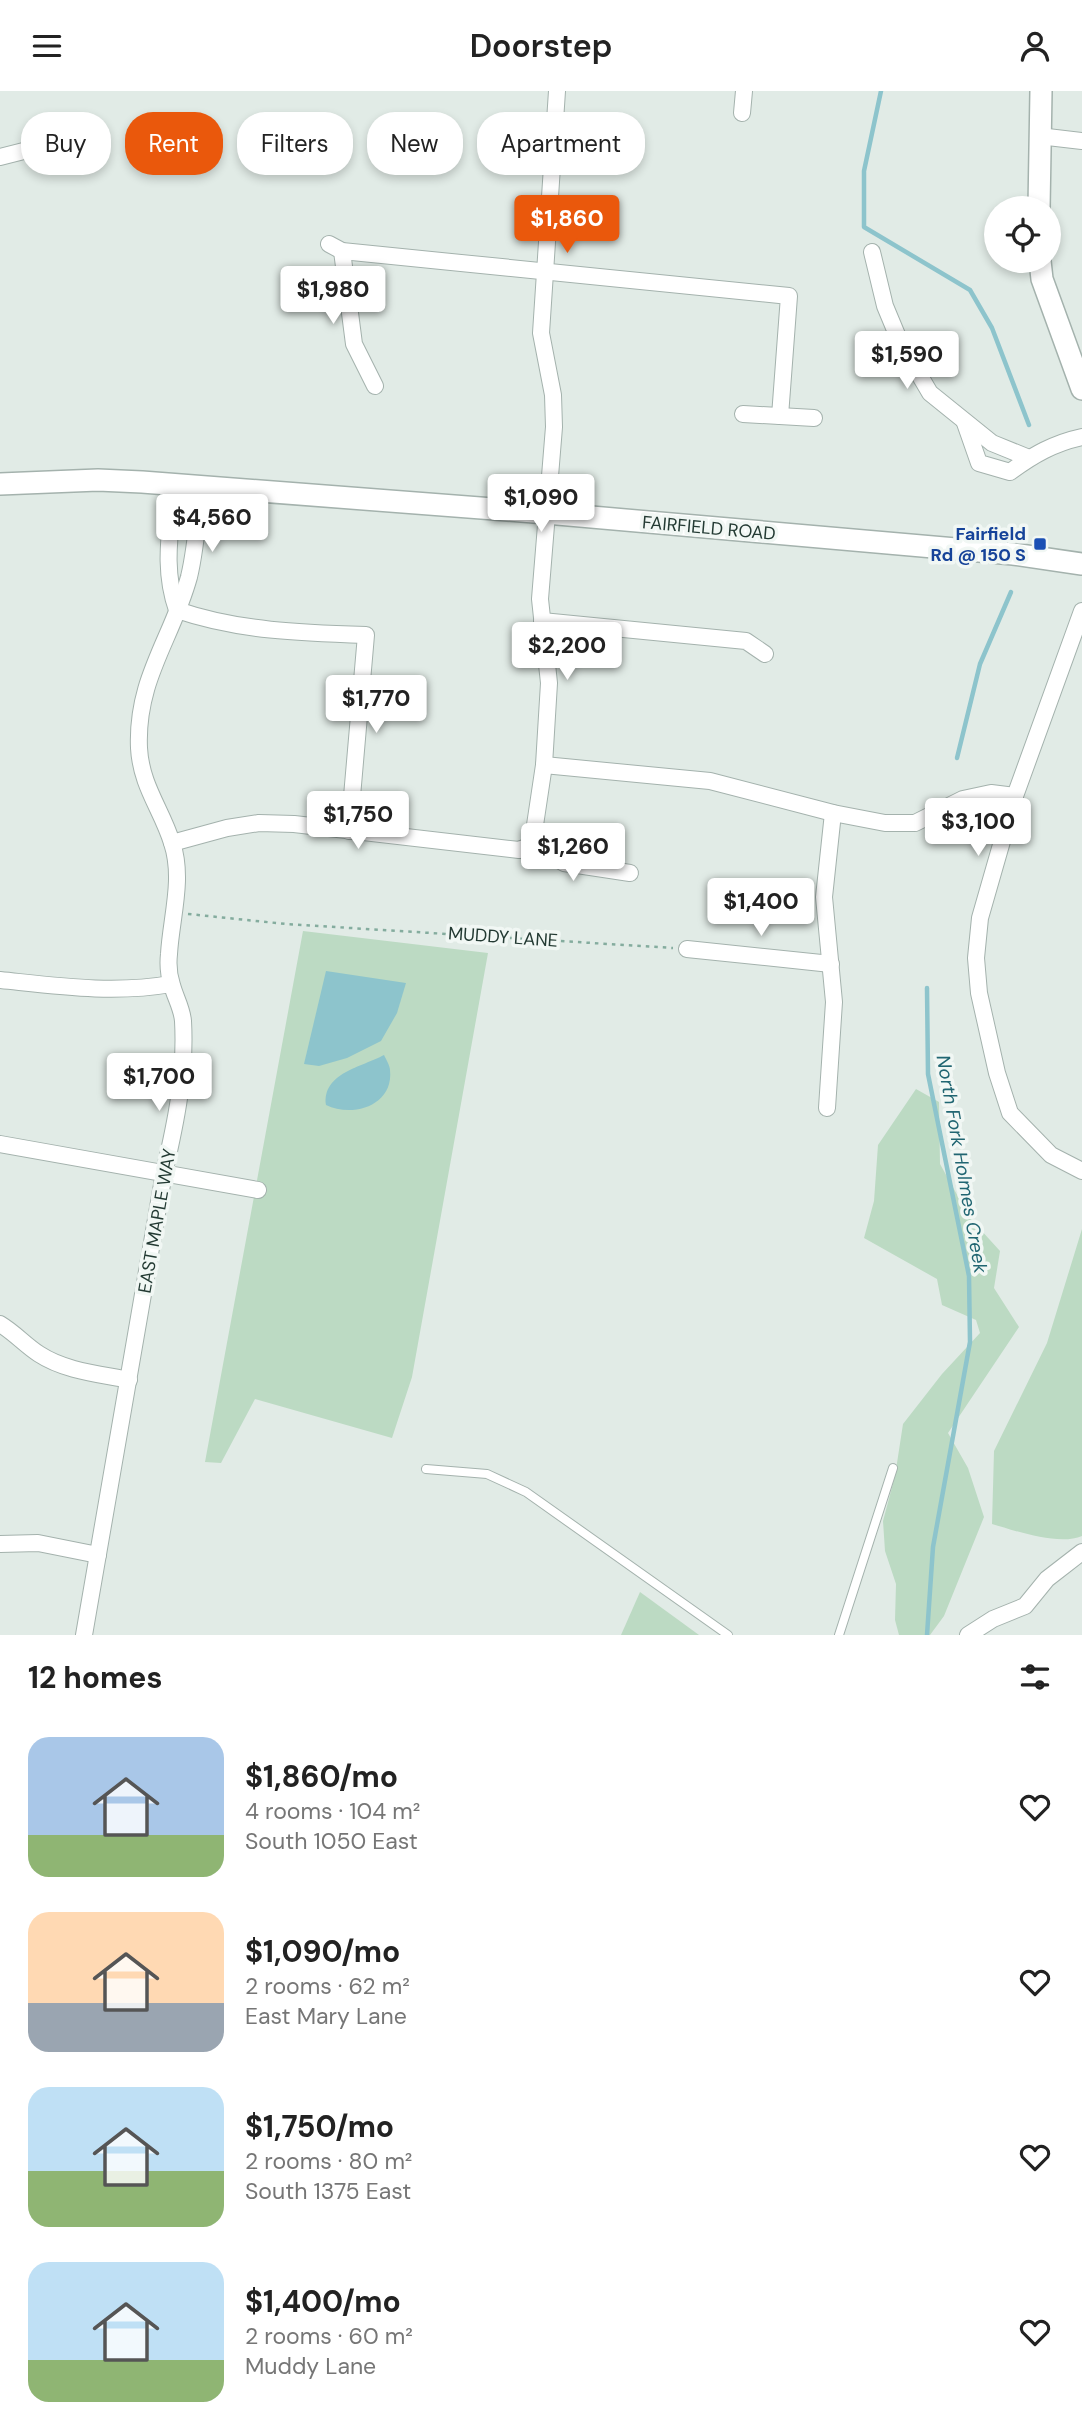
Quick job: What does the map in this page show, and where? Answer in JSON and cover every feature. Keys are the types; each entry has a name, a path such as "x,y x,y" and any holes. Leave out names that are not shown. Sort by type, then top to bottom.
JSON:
{"street":[{"path":"532,845 544,765 549,683 540,599 554,416 553,394 541,333 557,91"},
{"path":"742,113 744,91"},
{"path":"1039,196 1041,91"},
{"path":"1039,137 1082,141"},
{"path":"0,157 21,152"},
{"path":"375,386 354,344 336,248 789,296 780,416"},
{"path":"872,252 885,306 900,342 930,393 992,443 1029,458"},
{"path":"1041,273 1082,389"},
{"path":"743,414 814,418"},
{"path":"965,423 979,463 1010,472 1058,442 1082,437"},
{"name":"FAIRFIELD ROAD","path":"0,484 98,480 174,485 546,513 1013,554 1082,564"},
{"path":"174,485 169,587 177,610 205,620 243,627 302,633 366,635 349,831"},
{"name":"EAST MAPLE WAY","path":"84,1635 185,1058 183,1016 171,983 169,955 176,869 172,843 148,792 139,751 140,714 146,687 161,644 177,610 193,555 201,487"},
{"path":"1082,611 1014,796 980,918 976,958 979,993 997,1073 1010,1113 1051,1155 1082,1171"},
{"path":"542,621 746,641 765,653"},
{"path":"544,765 710,781 833,813 885,823 915,823 963,799 991,793 1014,796"},
{"path":"827,1108 834,1002 824,897 833,813"},
{"path":"172,843 227,828 259,823 519,851 532,845"},
{"path":"532,845 564,863 630,873"},
{"path":"687,949 831,964"},
{"path":"0,980 96,990 139,989 171,983"},
{"path":"0,1144 258,1190"},
{"path":"0,1324 40,1355 71,1368 129,1380"},
{"path":"0,1544 38,1543 98,1555"},
{"path":"968,1635 993,1619 1026,1606 1047,1579 1082,1552"}],"lane":[{"path":"839,1635 893,1468"},
{"path":"426,1469 487,1474 526,1493 728,1635"}],"path":[{"name":"MUDDY LANE","path":"174,912 286,924 687,949"}],"green space":[{"path":"303,931 488,953 412,1377 392,1438 255,1399 221,1463 205,1462"},
{"path":"916,1089 939,1102 940,1164 970,1218 1000,1251 994,1288 1019,1327 948,1433 968,1468 984,1517 944,1616 930,1635 899,1635 895,1620 896,1584 885,1551 883,1521 895,1476 903,1424 942,1374 980,1333 976,1320 942,1305 937,1279 864,1238 874,1201 878,1145"},
{"path":"1082,1229 1082,1536 1073,1539 1050,1538 992,1524 994,1451 1047,1343"},
{"path":"640,1592 699,1635 621,1635"}],"water":[{"path":"326,971 406,983 397,1013 381,1041 347,1058 319,1066 304,1064"},
{"path":"384,1055 390,1068 389,1082 378,1100 359,1109 336,1109 326,1105 326,1094 337,1078"}],"waterway":[{"name":"North Fork Holmes Creek","path":"881,91 864,171 864,227 970,290 992,328 1029,425"},
{"name":"North Fork Holmes Creek","path":"957,758 980,664 1011,592"},
{"name":"North Fork Holmes Creek","path":"927,988 928,1074 969,1276 970,1342 933,1547 927,1635"}],"place":[{"name":"Fairfield Rd @ 150 S","path":"1040,544"}]}
